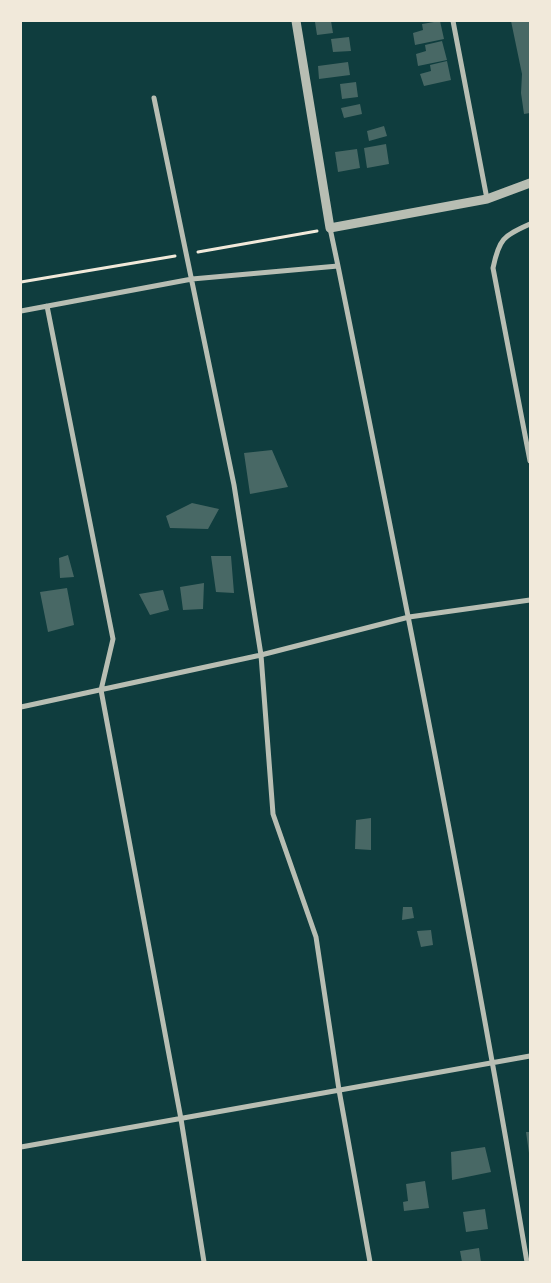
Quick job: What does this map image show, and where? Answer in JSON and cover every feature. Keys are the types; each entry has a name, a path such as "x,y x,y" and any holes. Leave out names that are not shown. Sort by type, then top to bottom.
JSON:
{"street":[{"path":"296,21 330,228 409,617 494,1062 527,1262"},
{"path":"453,21 487,199"},
{"path":"154,98 234,485 261,655 273,814 316,937 339,1090 370,1262"},
{"path":"330,228 487,199 530,183"},
{"path":"530,224 507,234 498,246 493,268 530,461"},
{"path":"21,311 192,279 338,266"},
{"path":"47,306 113,639 101,690 181,1119 204,1262"},
{"path":"21,707 261,655 409,617 530,600"},
{"path":"21,1148 530,1056"}],"building":[{"path":"331,21 333,33 317,35 315,22"},
{"path":"440,21 444,39 415,45 413,33 423,30 422,24"},
{"path":"511,21 530,21 530,113 524,114 521,93 522,74"},
{"path":"349,37 351,51 333,52 331,39"},
{"path":"442,41 447,60 418,66 416,54 426,51 425,45"},
{"path":"447,61 451,80 424,86 420,74 431,71 430,65"},
{"path":"348,62 350,75 319,79 318,66"},
{"path":"356,82 358,97 342,99 340,84"},
{"path":"360,104 362,114 344,118 341,108"},
{"path":"384,126 387,136 369,141 367,131"},
{"path":"386,144 389,164 367,168 364,148"},
{"path":"357,149 360,168 338,172 335,152"},
{"path":"272,450 288,487 250,494 244,453"},
{"path":"192,503 219,509 208,529 170,528 166,516"},
{"path":"68,555 74,577 60,578 59,558"},
{"path":"211,556 231,556 234,593 216,592"},
{"path":"204,583 203,609 183,610 180,587"},
{"path":"67,588 74,625 48,632 40,592"},
{"path":"163,590 169,610 150,615 139,594"},
{"path":"371,818 371,850 355,849 356,820"},
{"path":"403,907 412,907 414,918 402,920"},
{"path":"431,930 433,945 421,947 417,931"},
{"path":"526,1132 530,1132 529,1153"},
{"path":"485,1147 491,1172 452,1180 451,1152"},
{"path":"425,1181 429,1208 404,1211 403,1202 408,1201 406,1184"},
{"path":"485,1209 488,1229 466,1232 463,1212"},
{"path":"479,1248 481,1262 462,1262 460,1251"}]}
